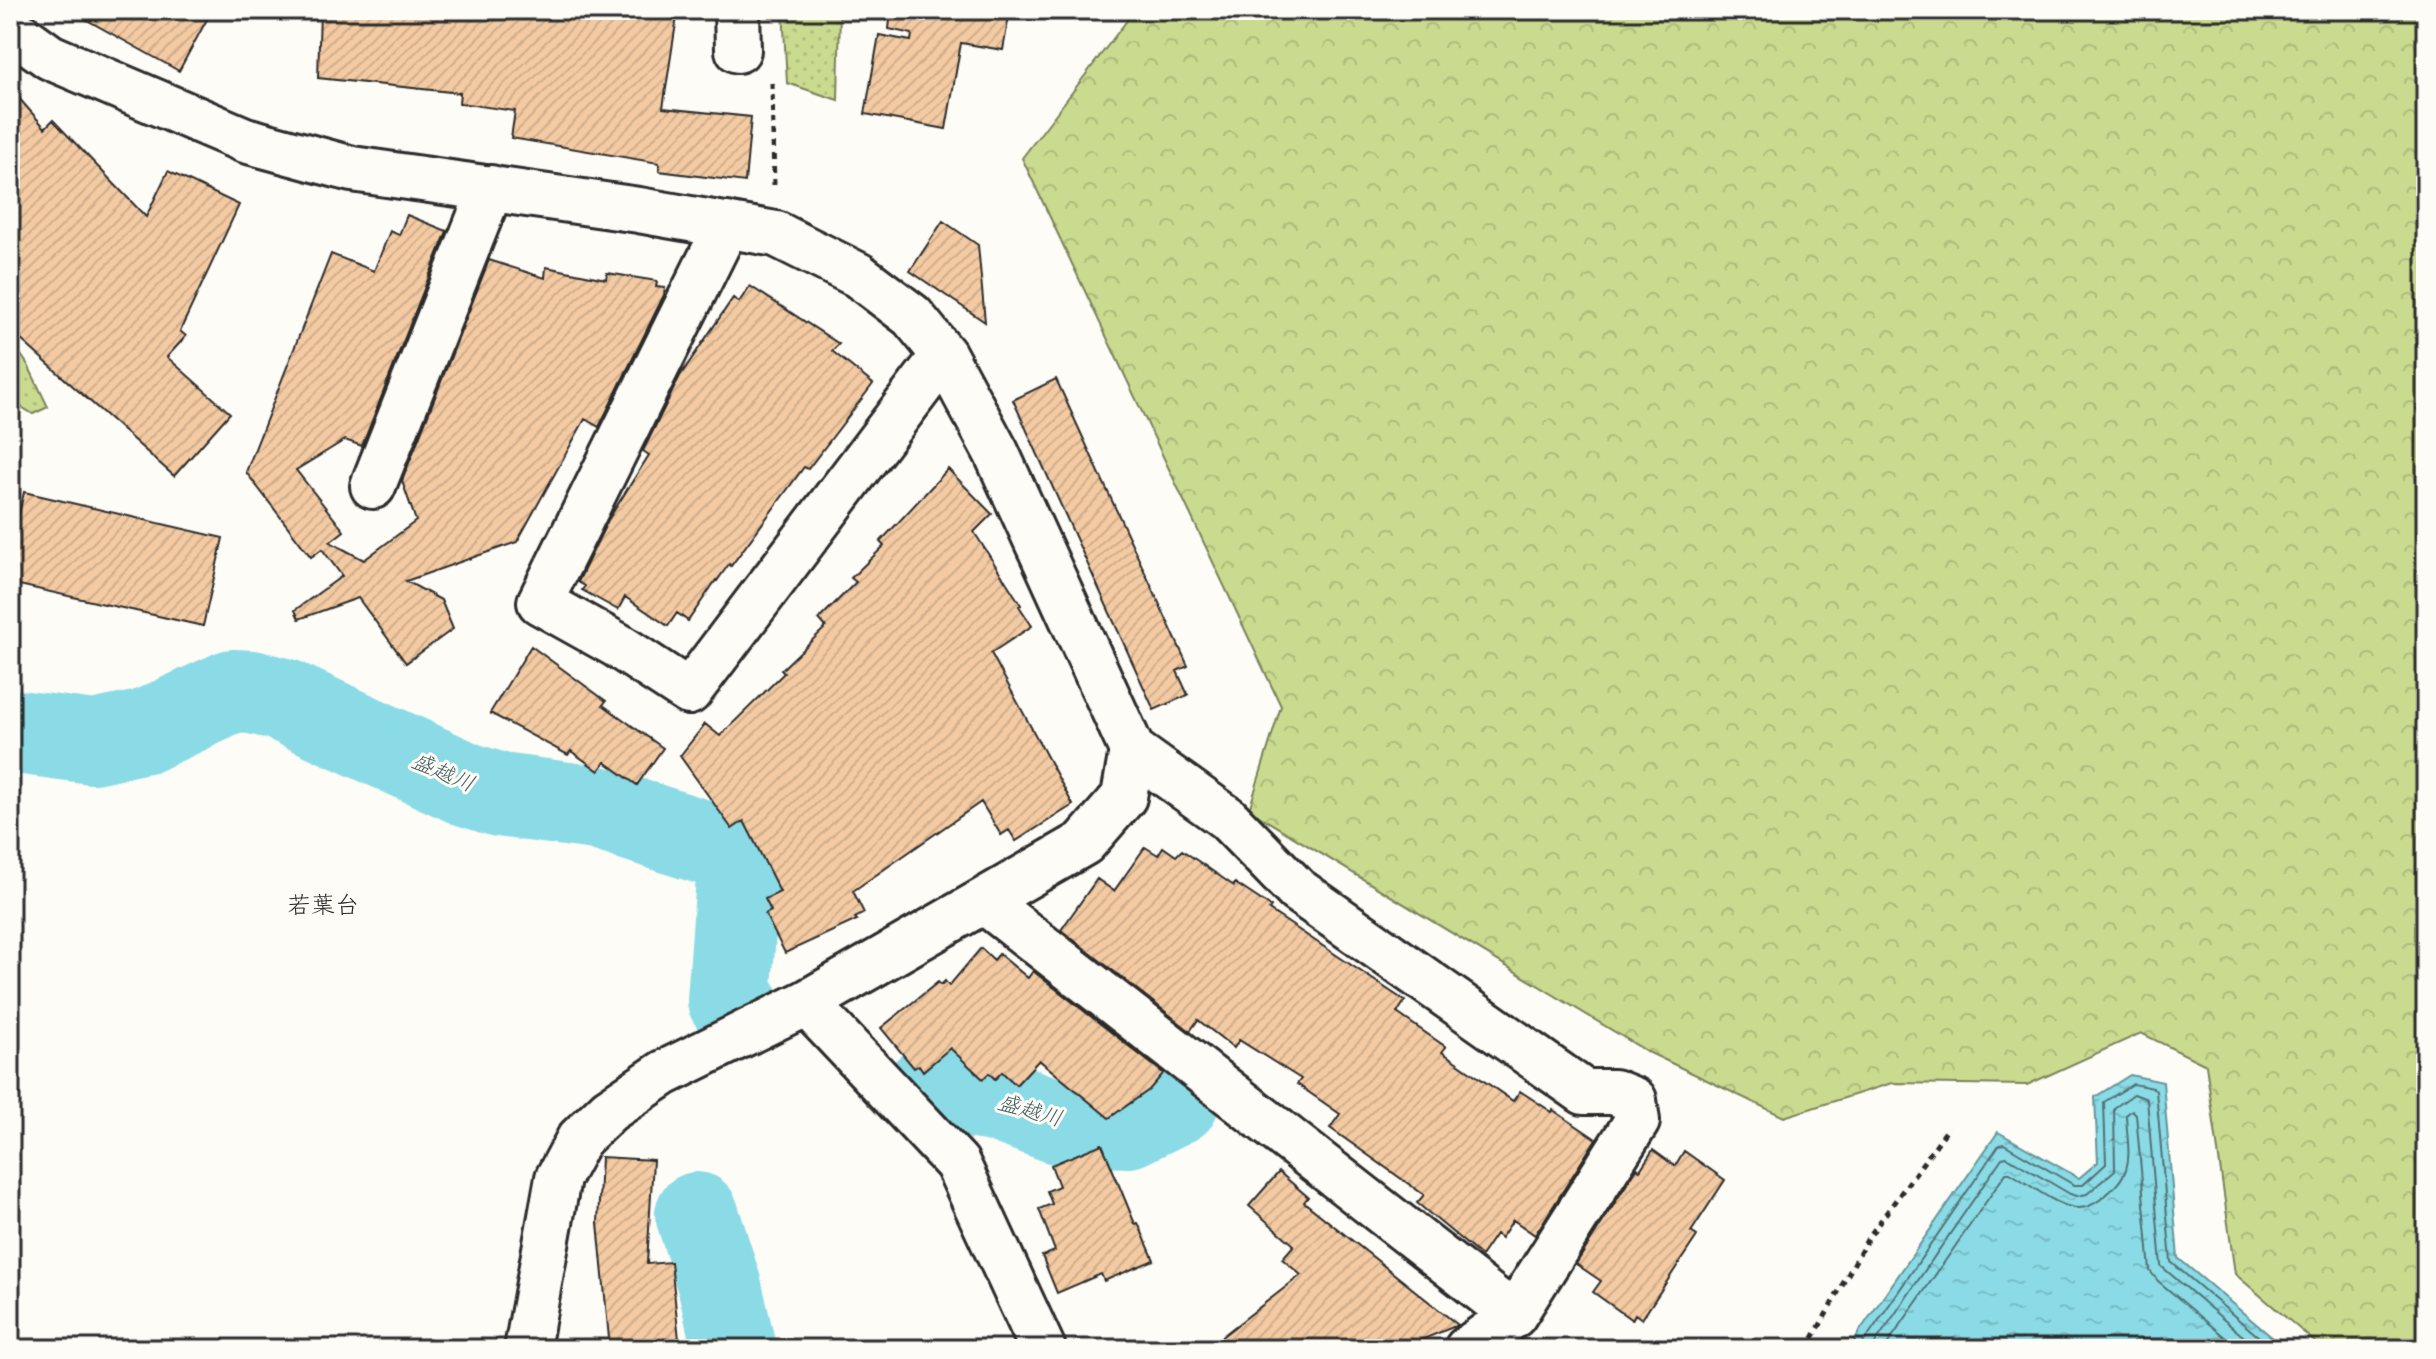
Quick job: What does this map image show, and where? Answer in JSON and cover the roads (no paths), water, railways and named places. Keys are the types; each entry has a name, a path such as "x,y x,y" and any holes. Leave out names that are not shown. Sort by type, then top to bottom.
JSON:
{"street":[{"path":"10,28 50,57 245,140 352,169 776,234 858,275 912,316 944,355 996,452 1132,750 1227,818 1297,890 1584,1092 1614,1092 1634,1100 1637,1121 1514,1315 1467,1349"},
{"path":"373,486 491,188"},
{"path":"727,225 540,602 617,645 689,692 944,355"},
{"path":"527,1349 558,1178 579,1139 609,1110 664,1073 806,1003 1084,843 1124,797 1132,750"},
{"path":"985,902 1514,1315"},
{"path":"806,1003 957,1163 1043,1349"}],"water":[{"path":"2130,1075 2163,1082 2178,1258 2286,1349 1850,1349 1998,1132 2079,1178 2098,1162 2095,1097"}],"waterway":[{"name":"盛越川","path":"10,731 93,742 146,731 233,691 252,692 281,699 466,784 500,795 597,808 722,848 735,859 738,878 729,1000 739,1006"},
{"name":"盛越川","path":"926,1089 1000,1101 1061,1123 1128,1126 1177,1102"},
{"path":"697,1214 720,1287 734,1349"}],"district":[{"name":"若葉台","path":"323,905"}]}
